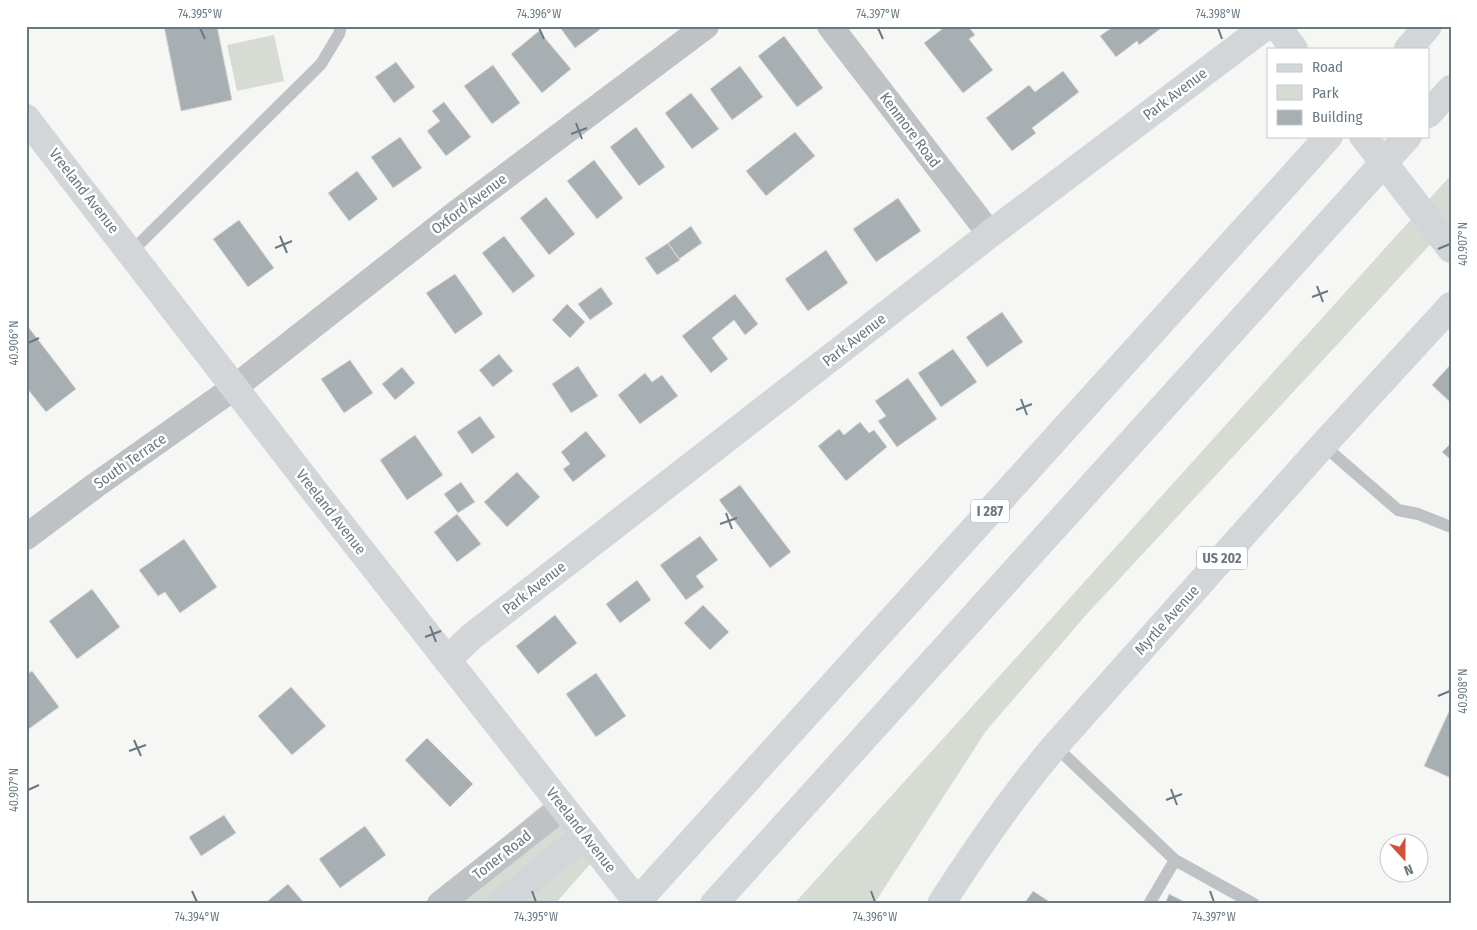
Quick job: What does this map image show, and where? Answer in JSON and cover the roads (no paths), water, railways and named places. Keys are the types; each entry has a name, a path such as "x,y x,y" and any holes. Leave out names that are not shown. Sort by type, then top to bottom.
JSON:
{"main road":[{"name":"Park Avenue","path":"447,660 479,630 990,234 1266,26"},
{"path":"1277,26 1293,48"},
{"path":"1409,48 1428,26"},
{"path":"1430,112 1451,89"},
{"name":"Vreeland Avenue","path":"26,118 316,493 639,904"},
{"path":"1365,138 1451,249"},
{"path":"714,904 1407,138"},
{"name":"I 287","path":"635,904 1324,141"},
{"name":"Myrtle Avenue","path":"941,904 984,838 1055,746 1323,444 1451,306"},
{"path":"500,904 585,835"}],"street":[{"name":"Oxford Avenue","path":"235,387 454,216 706,26"},
{"name":"Kenmore Road","path":"830,26 990,234"},
{"name":"South Terrace","path":"26,538 96,485 235,387"},
{"name":"Toner Road","path":"440,904 563,807"}],"lane":[{"path":"131,252 321,64 340,34 341,26"},
{"path":"1323,444 1398,510 1418,514 1451,527"},
{"path":"1055,746 1175,860 1254,904"},
{"path":"1149,904 1175,860"}]}
